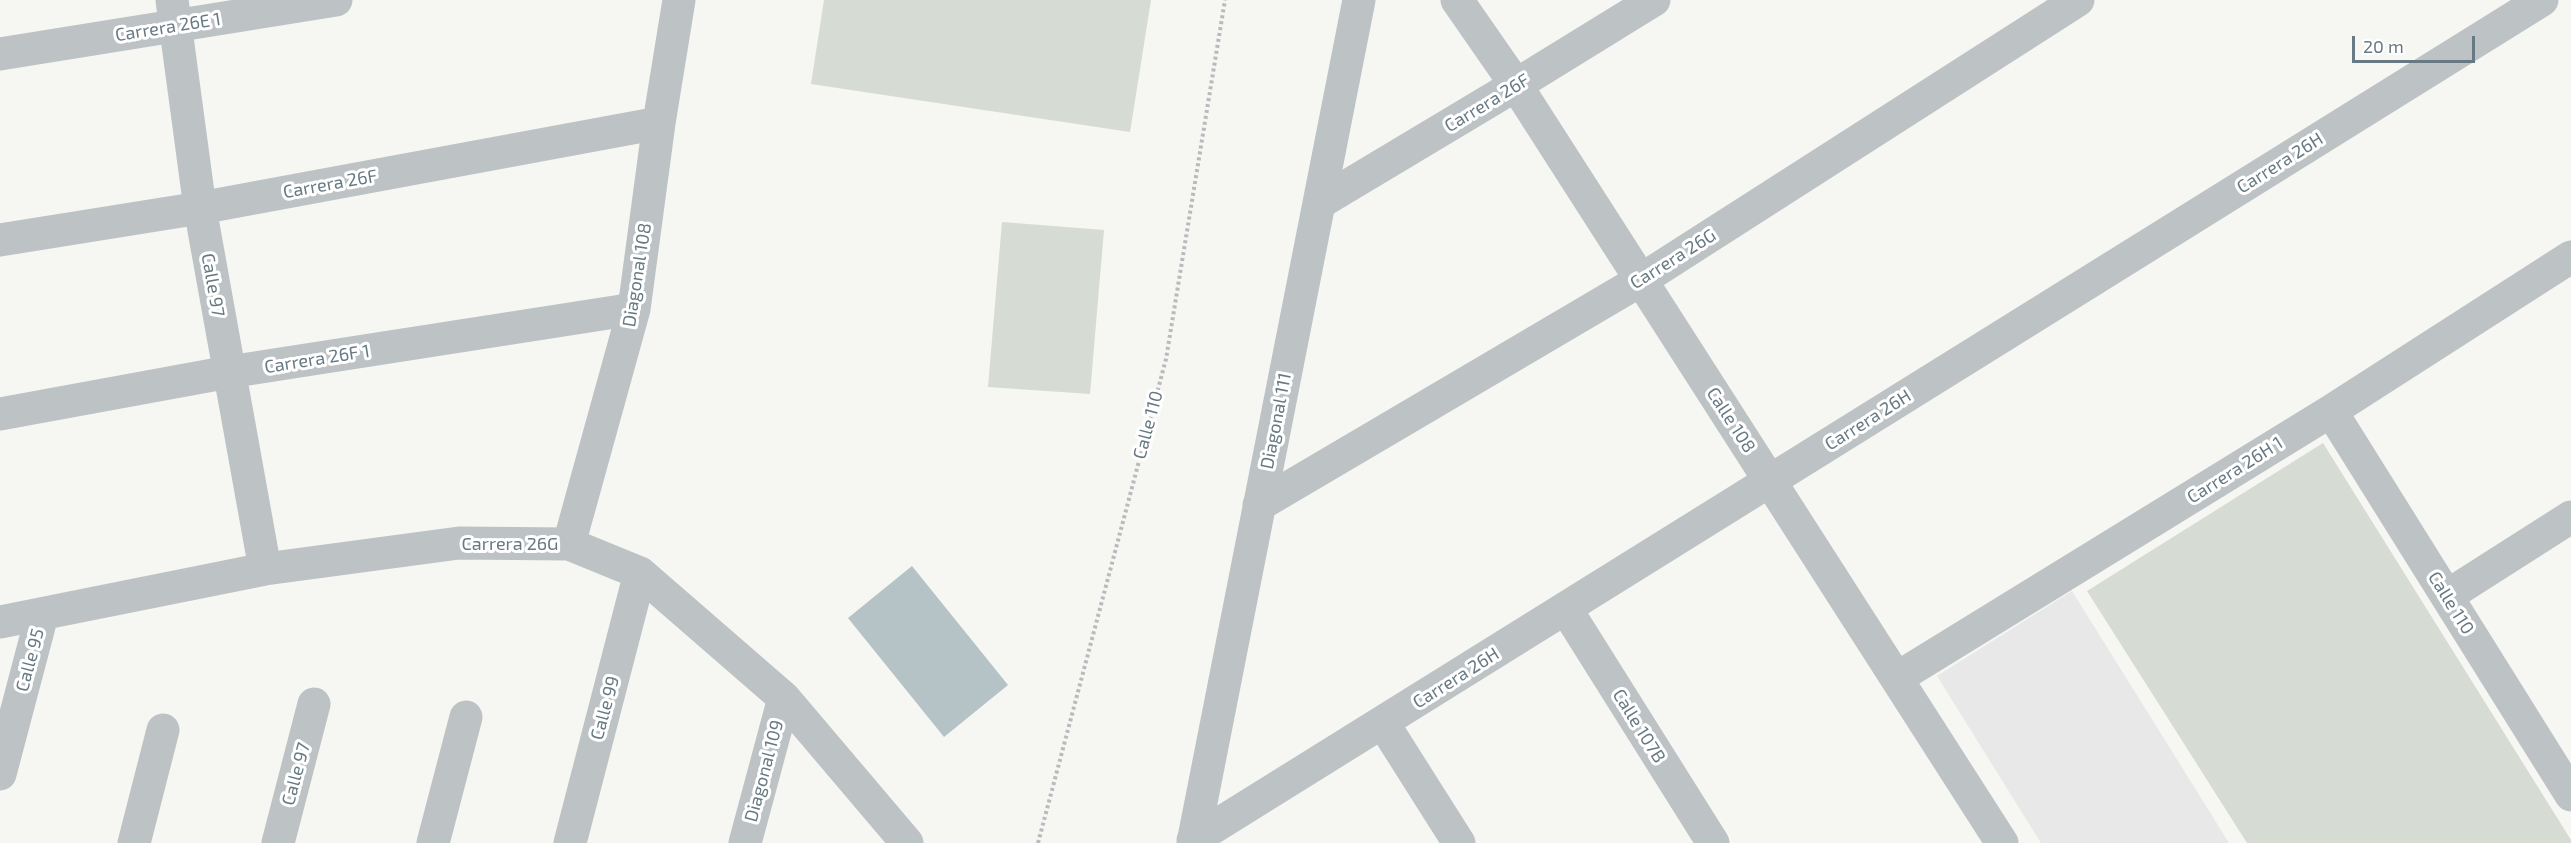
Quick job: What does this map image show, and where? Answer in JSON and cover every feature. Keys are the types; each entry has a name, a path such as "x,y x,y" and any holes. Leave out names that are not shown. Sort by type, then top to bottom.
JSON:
{"street":[{"name":"Carrera 26E 1","path":"0,54 173,13 336,0"},
{"name":"Diagonal 108","path":"569,544 634,309 658,123 679,0"},
{"name":"Diagonal 111","path":"1194,842 1359,0"},
{"name":"Calle 108","path":"1457,0 1516,86 2002,843"},
{"name":"Carrera 26F","path":"1319,203 1516,86 1654,0"},
{"name":"Carrera 26G","path":"1259,505 1641,280 2078,0"},
{"name":"Carrera 26H","path":"1194,842 2542,0"},
{"name":"Calle 97","path":"173,13 200,208 265,569"},
{"name":"Carrera 26F","path":"0,240 200,208 658,123"},
{"name":"Carrera 26H 1","path":"1897,678 2331,411 2571,257"},
{"name":"Carrera 26F 1","path":"0,414 229,372 634,309"},
{"name":"Calle 110","path":"2331,411 2569,787"},
{"path":"2447,596 2571,518"},
{"name":"Carrera 26G","path":"0,622 265,569 459,543 569,544 640,573 784,698 907,843"},
{"name":"Calle 99","path":"570,843 640,573"},
{"name":"Calle 107B","path":"1566,609 1713,843"},
{"name":"Calle 95","path":"0,774 42,615"},
{"name":"Diagonal 109","path":"745,843 784,698"},
{"name":"Calle 97","path":"278,843 314,704"},
{"path":"433,843 466,717"},
{"path":"1383,723 1459,843"},
{"path":"134,843 163,730"}],"path":[{"name":"Calle 110","path":"1038,843 1166,359 1225,0"}],"shaded area":[{"path":"824,0 1151,0 1130,132 811,84"},
{"path":"1002,222 1104,230 1090,394 988,387"},
{"path":"2323,443 2571,843 2247,843 2087,591"},
{"path":"912,566 1008,685 944,737 848,618"},
{"path":"2072,591 2229,843 2041,843 1937,676"}]}
